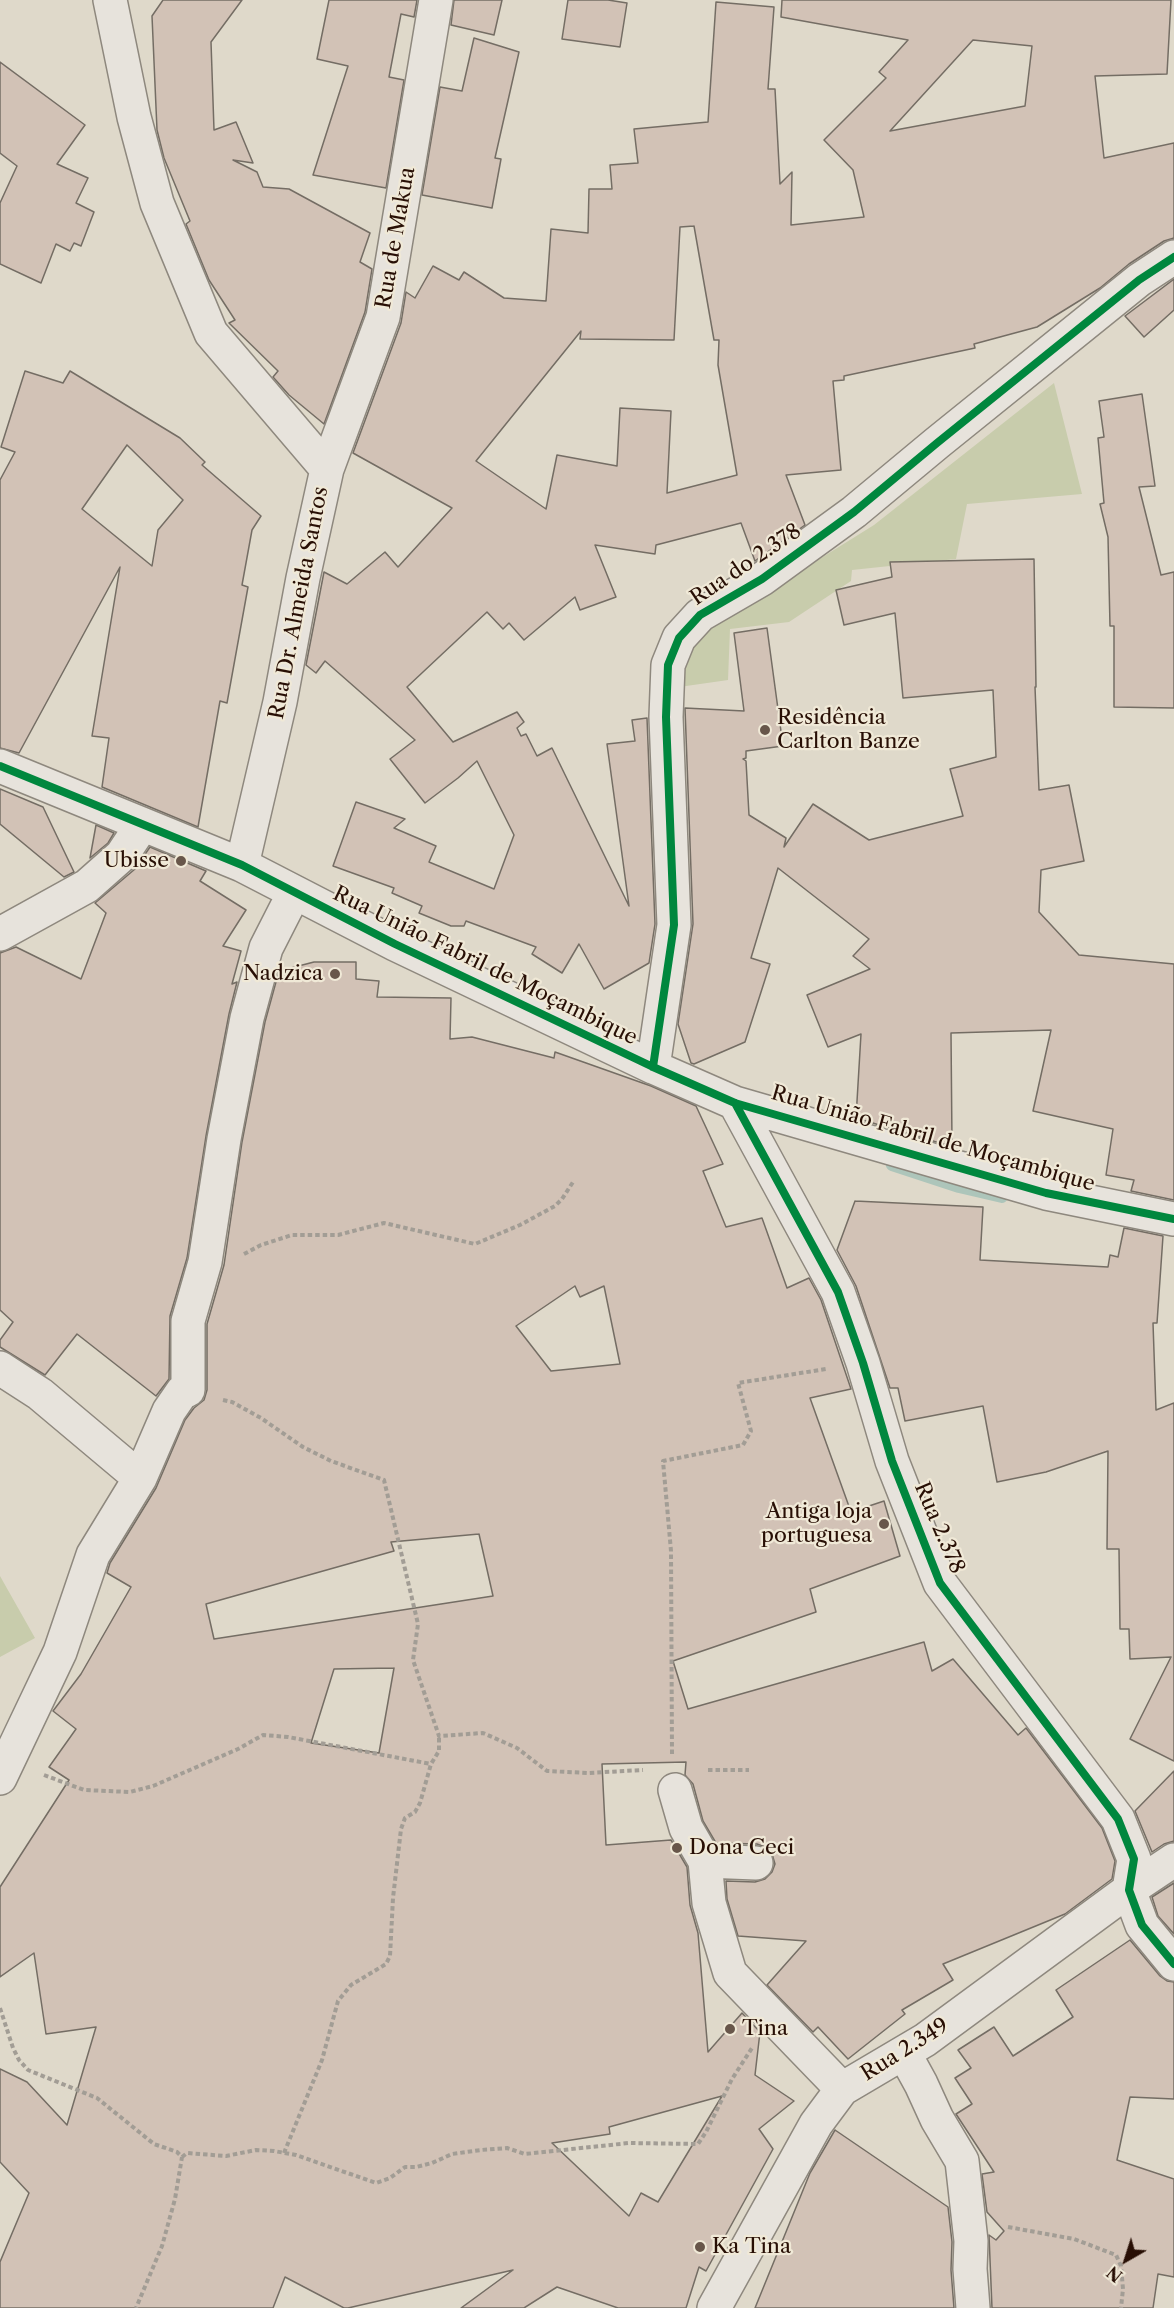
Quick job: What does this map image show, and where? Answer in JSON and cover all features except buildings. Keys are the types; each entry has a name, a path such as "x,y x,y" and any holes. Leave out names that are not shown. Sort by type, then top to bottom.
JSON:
{"street":[{"name":"Rua Dr. Almeida Santos","path":"110,0 134,117 158,203 211,333 327,469 303,578 280,702 242,865"},
{"name":"Rua de Makua","path":"327,469 383,317 436,0"},
{"name":"Rua do 2.378","path":"653,1067 674,925 666,717 668,665 679,638 700,615 762,579 854,513 1138,280 1174,257"},
{"name":"Rua União Fabril de Moçambique","path":"0,766 242,865 406,950 653,1067 735,1103 1046,1193 1174,1219"},
{"path":"0,934 87,886 122,855 142,825"},
{"path":"3,1772 60,1652 93,1555 140,1478 168,1411 182,1392 188,1390 188,1321 205,1262 224,1139 247,1018 266,948 294,893"},
{"name":"Rua 2.378","path":"735,1103 838,1292 863,1363 892,1461 940,1584 1118,1820 1134,1859 1129,1890 1142,1925 1174,1964"},
{"path":"0,1368 40,1394 140,1478"},
{"path":"673,1779 686,1828 705,1861 709,1903 730,1973 842,2089"},
{"name":"Rua 2.349","path":"714,2308 810,2133 842,2089 925,2040 1129,1890 1174,1860"},
{"path":"705,1861 756,1863"},
{"path":"904,2053 937,2119 962,2161 970,2241 973,2308"}],"path":[{"path":"205,1262 242,1255 261,1245 292,1235 338,1235 384,1223 475,1244 520,1225 555,1206 573,1182"},
{"path":"673,1779 672,1551 663,1461 743,1445 751,1431 738,1383 863,1363"},
{"path":"188,1390 232,1402 261,1418 303,1447 332,1461 384,1480 418,1624 413,1660 438,1736 439,1751 431,1764 420,1803 415,1812 405,1818 401,1829 393,1898 390,1956 386,1964 351,1984 338,2001 322,2060 284,2153"},
{"path":"438,1736 483,1733 517,1748 547,1771 673,1779 749,1770"},
{"path":"3,1772 41,1774 84,1790 130,1792 153,1786 238,1749 263,1735 288,1737 431,1764"},
{"path":"0,2008 13,2048 19,2060 28,2070 97,2098 154,2144 177,2152 182,2157"},
{"path":"136,2308 162,2246 175,2199 182,2157 187,2153 226,2156 256,2150 284,2153 376,2183 390,2178 405,2167 432,2163 452,2154 481,2150 507,2148 525,2154 629,2143 698,2144 732,2079 751,2050 777,2021"},
{"path":"970,2241 977,2233 991,2226 1007,2227 1074,2239 1116,2255 1122,2266 1121,2308"}],"green space":[{"path":"1054,383 1082,494 967,504 956,559 852,570 851,581 789,622 730,629 728,680 672,688 681,641 757,598 874,525"},
{"path":"0,1576 35,1638 0,1657"}],"waterway":[{"path":"892,1165 959,1187 1002,1197"}],"cycle path":[{"path":"653,1067 674,925 666,717 668,665 679,638 700,615 762,579 854,512 1139,280 1174,257"},
{"path":"0,766 242,865 395,944 653,1067 735,1103 1046,1193 1174,1219"},
{"path":"735,1103 838,1292 863,1363 892,1461 940,1583 1118,1819 1134,1859 1129,1890 1142,1925 1174,1964"}],"place":[{"name":"Residência Carlton Banze","path":"765,730"},
{"name":"Ubisse","path":"181,861"},
{"name":"Nadzica","path":"335,974"},
{"name":"Antiga loja portuguesa","path":"884,1524"},
{"name":"Dona Ceci","path":"677,1848"},
{"name":"Tina","path":"730,2029"},
{"name":"Ka Tina","path":"700,2247"}]}
